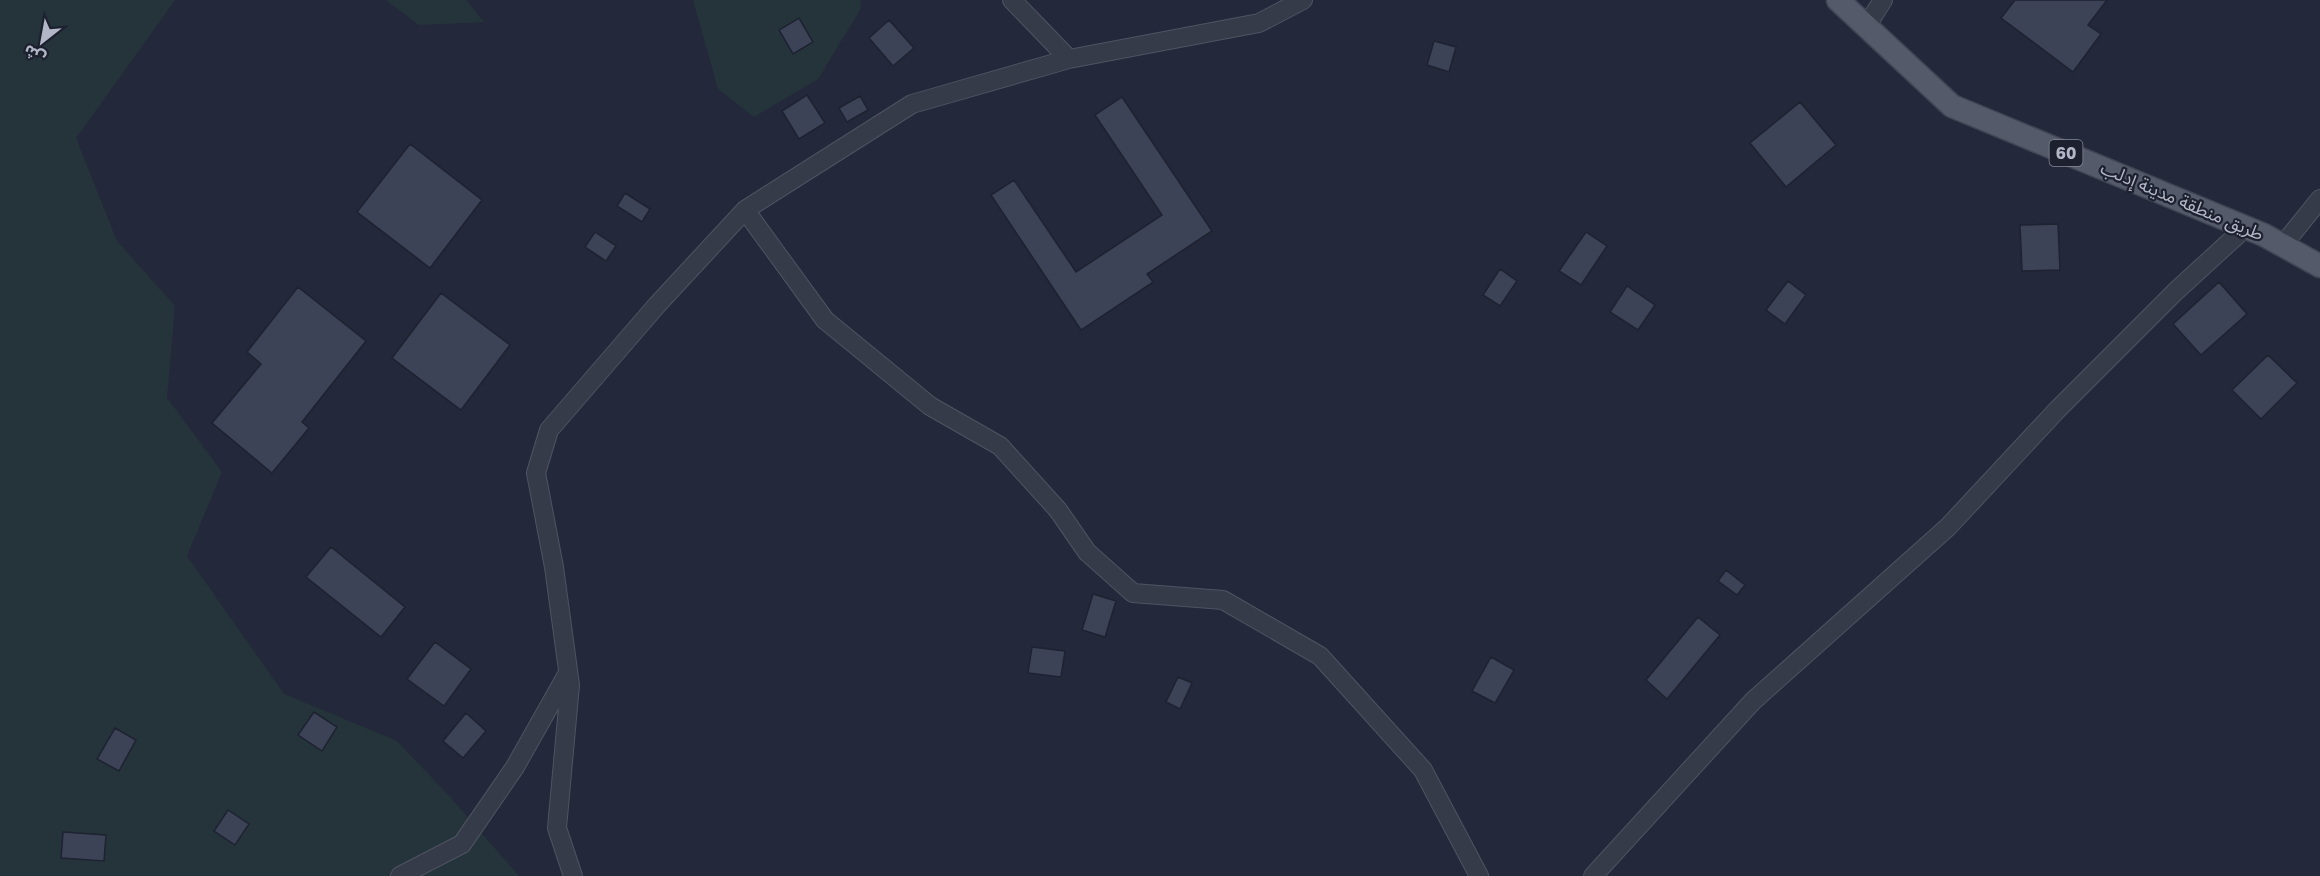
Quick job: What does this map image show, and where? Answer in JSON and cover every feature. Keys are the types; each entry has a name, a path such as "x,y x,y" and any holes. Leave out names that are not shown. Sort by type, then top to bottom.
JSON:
{"main road":[{"name":"طريق منطقة مدينة إدلب","path":"1838,0 1952,106 2246,227 2320,266"}],"street":[{"path":"1012,0 1069,59"},
{"path":"573,876 557,828 570,685 554,567 536,473 549,430 657,305 745,210 912,104 1069,59 1259,23 1303,0"},
{"path":"1866,27 1883,0"},
{"path":"2283,245 2320,199"},
{"path":"745,210 825,320 930,406 1000,446 1058,510 1087,552 1133,593 1223,600 1320,656 1423,770 1479,876"},
{"path":"1593,876 1754,701 1948,527 2065,402 2176,291 2246,227"},
{"path":"400,876 462,844 515,768 568,672"}],"shaded area":[{"path":"0,0 175,0 76,138 117,241 175,306 167,398 222,472 187,556 284,694 397,741 451,798 519,876 0,876"},
{"path":"386,0 466,0 484,22 419,25"},
{"path":"693,0 861,0 860,10 818,79 754,117 718,89"}],"building":[{"path":"2015,0 2107,0 2088,25 2101,34 2073,72 2001,18"},
{"path":"799,18 813,42 793,54 779,30"},
{"path":"889,20 914,48 893,66 869,38"},
{"path":"1434,41 1456,47 1449,72 1427,65"},
{"path":"807,95 825,123 799,139 782,111"},
{"path":"860,96 868,110 847,122 839,108"},
{"path":"1122,97 1212,231 1147,274 1153,282 1081,330 991,195 1014,180 1076,272 1162,215 1095,115"},
{"path":"1800,102 1836,145 1786,187 1750,143"},
{"path":"410,144 482,200 430,268 357,212"},
{"path":"625,193 650,209 642,222 617,206"},
{"path":"2058,224 2060,270 2022,271 2020,225"},
{"path":"595,232 616,246 606,261 585,247"},
{"path":"1586,232 1607,246 1581,285 1559,271"},
{"path":"1500,269 1517,281 1500,306 1483,295"},
{"path":"1788,281 1806,295 1785,324 1766,310"},
{"path":"2219,282 2247,314 2201,355 2173,324"},
{"path":"1627,286 1655,305 1638,330 1610,312"},
{"path":"298,287 366,341 302,422 309,428 272,473 212,423 261,364 247,352"},
{"path":"441,293 510,345 461,410 392,358"},
{"path":"2268,355 2297,383 2261,419 2232,390"},
{"path":"331,547 405,607 381,637 306,577"},
{"path":"1726,570 1745,585 1737,595 1718,581"},
{"path":"1093,594 1116,601 1105,637 1082,630"},
{"path":"1698,617 1720,635 1667,699 1646,680"},
{"path":"435,642 471,669 444,706 407,679"},
{"path":"1032,647 1065,651 1061,677 1028,673"},
{"path":"1491,657 1514,670 1495,703 1472,691"},
{"path":"1178,677 1192,683 1180,709 1166,702"},
{"path":"314,712 337,727 322,751 298,735"},
{"path":"466,713 486,731 463,758 443,741"},
{"path":"115,728 136,740 119,771 97,759"},
{"path":"228,810 249,824 235,845 214,831"},
{"path":"63,832 106,835 104,861 61,858"}]}
